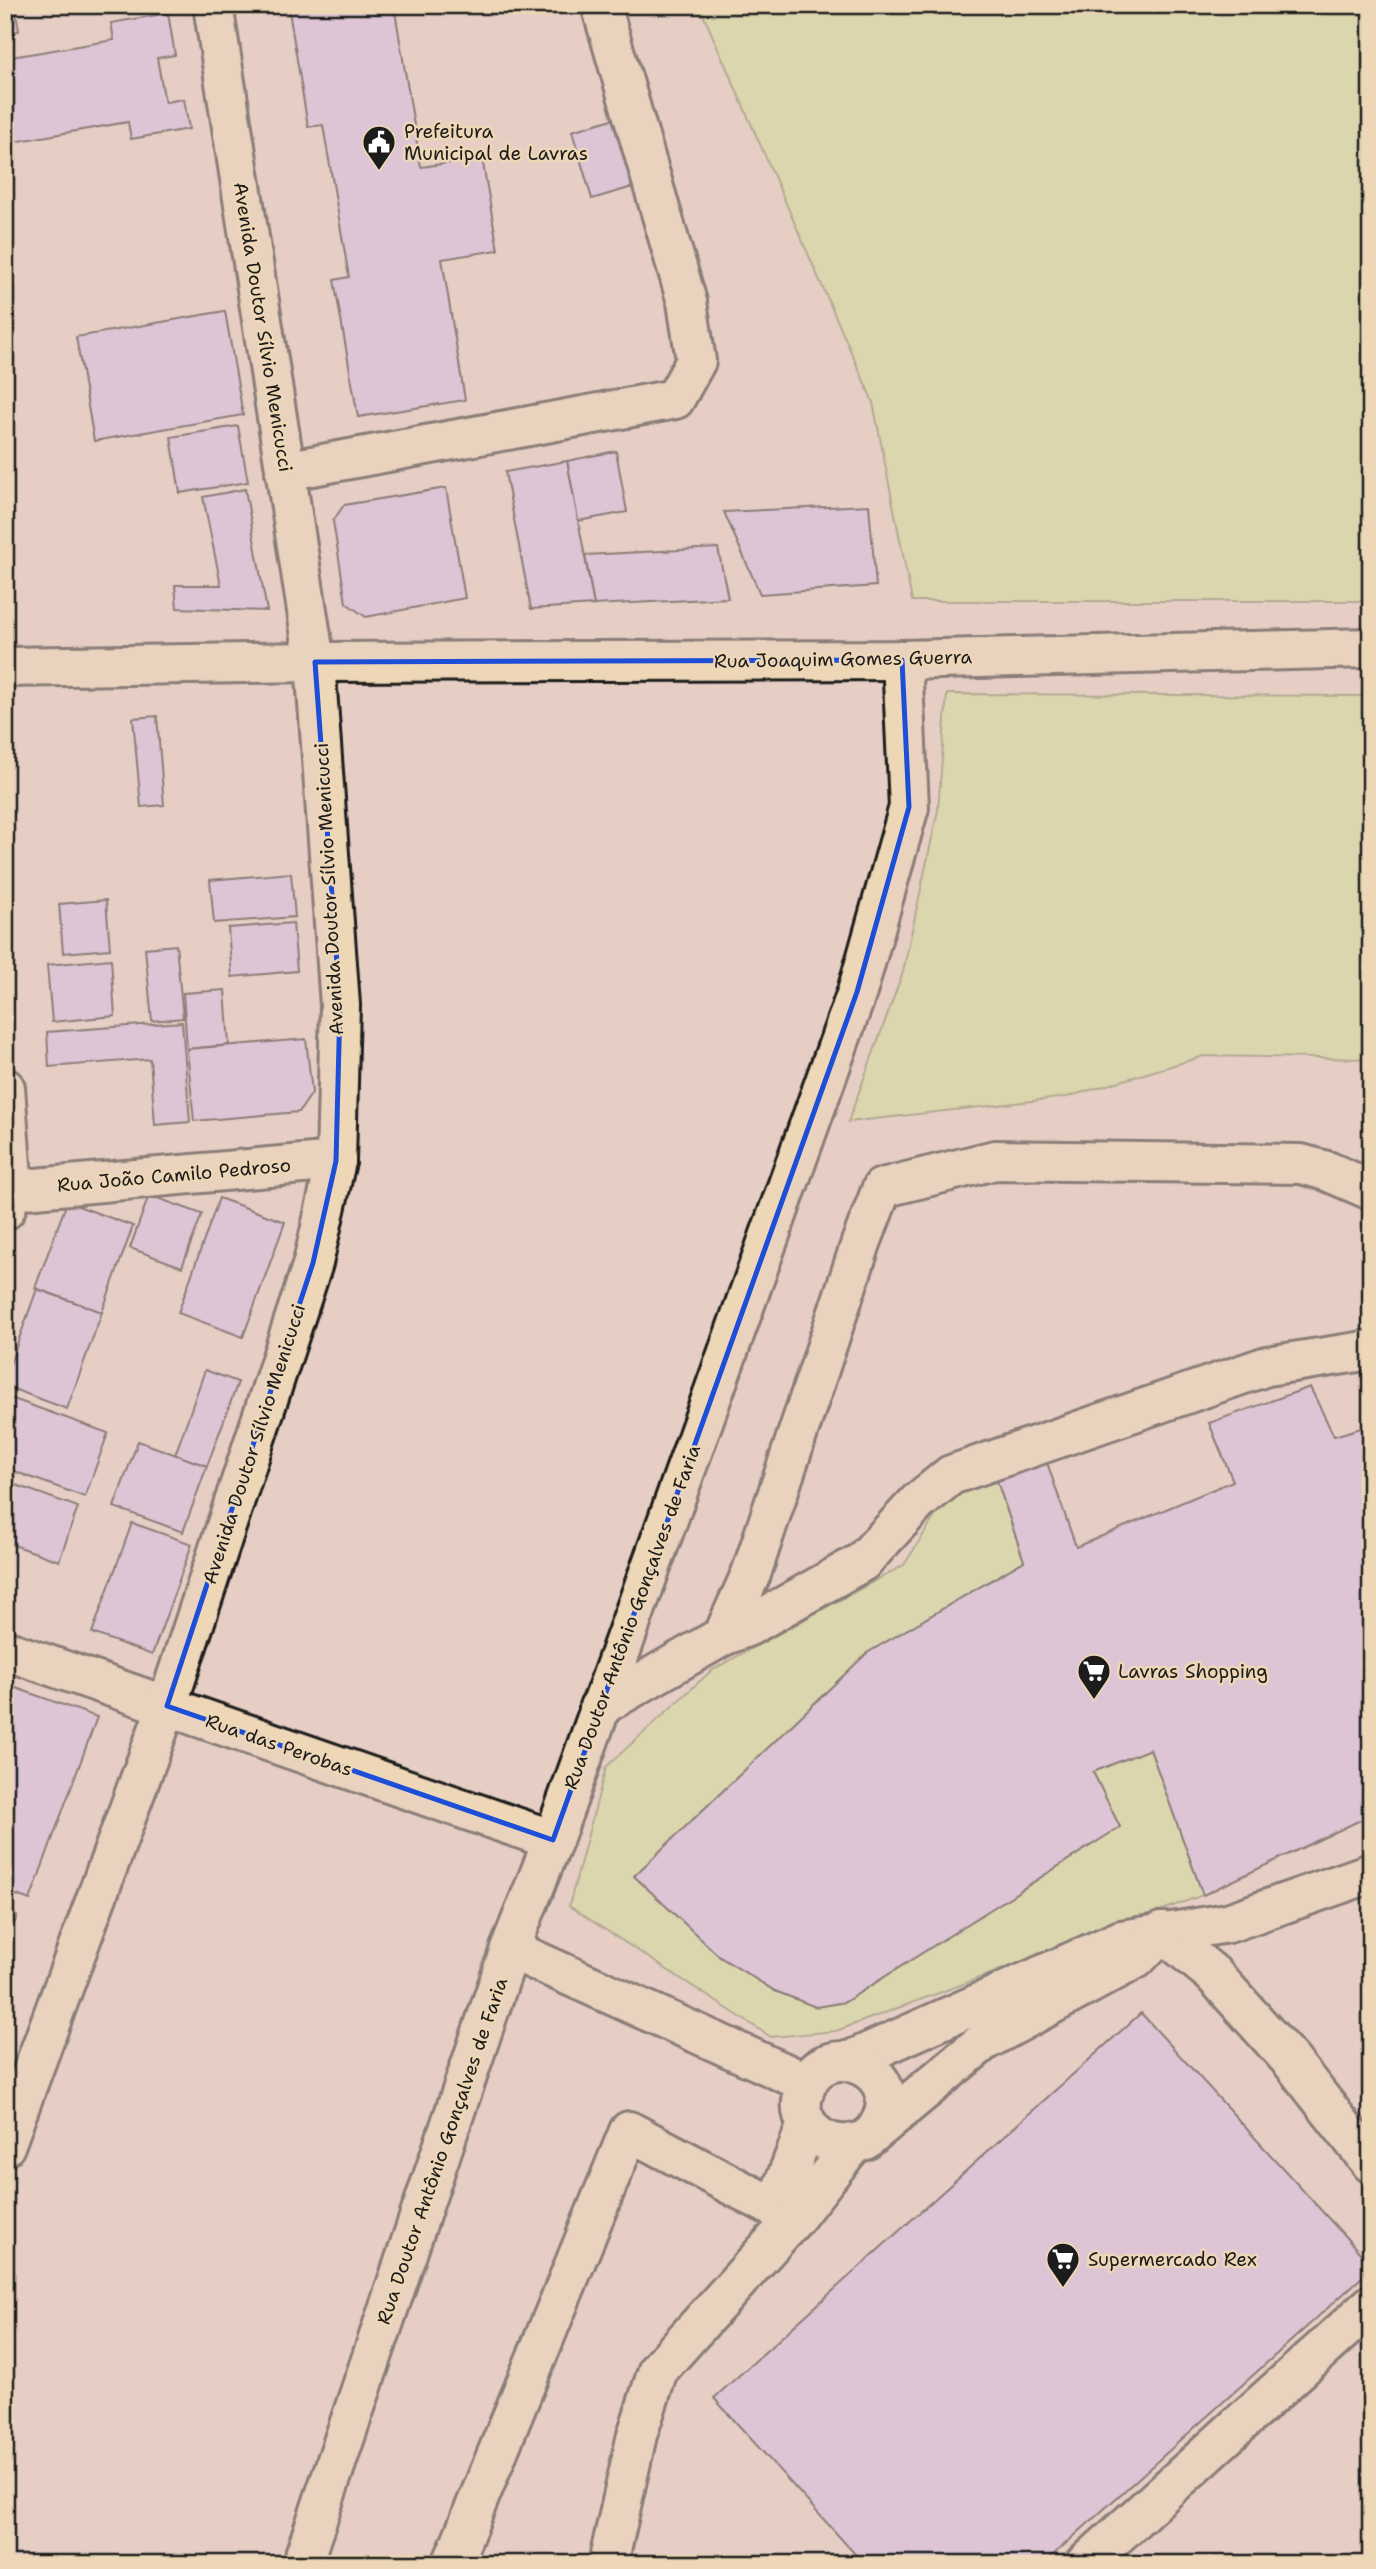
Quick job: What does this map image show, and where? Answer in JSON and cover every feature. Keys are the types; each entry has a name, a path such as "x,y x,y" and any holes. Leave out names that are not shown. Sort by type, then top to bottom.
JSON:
{"street":[{"name":"Avenida Doutor Sílvio Menicucci","path":"5,2146 167,1706 313,1263 336,1161 340,1005 315,662 213,5"},
{"path":"285,471 675,400 695,361 687,302 601,5"},
{"name":"Rua Joaquim Gomes Guerra","path":"5,667 315,662 902,660 1371,648"},
{"name":"Rua Doutor Antônio Gonçalves de Faria","path":"302,2564 510,1949 553,1840 857,992 909,807 902,660"},
{"path":"5,1088 9,1200"},
{"path":"723,1636 751,1574 861,1243 882,1188 995,1160 1301,1164 1327,1171 1371,1190"},
{"name":"Rua João Camilo Pedroso","path":"9,1200 336,1161"},
{"path":"599,1707 723,1636 749,1626 862,1562 918,1502 951,1475 1267,1366 1371,1350"},
{"name":"Rua das Perobas","path":"5,1650 553,1840"},
{"path":"849,2062 1121,1940 1227,1923 1371,1872"},
{"path":"608,2564 637,2435 658,2370 864,2138 882,2121 886,2108 881,2083 873,2072 862,2065 839,2061 820,2068 807,2083 802,2097 802,2111 807,2124 815,2135 826,2142 864,2138 984,2041 1136,1959 1162,1932"},
{"path":"1162,1932 1213,1974 1292,2062 1371,2163"},
{"path":"510,1949 807,2083"},
{"path":"452,2564 629,2131 775,2208 807,2124"},
{"path":"1086,2564 1371,2305"}],"highlighted area":[{"path":"902,660 909,807 857,992 553,1840 167,1706 313,1263 336,1161 340,1005 315,662"}],"green space":[{"path":"699,5 1371,5 1371,601 912,601 873,402"},
{"path":"947,694 1371,696 1371,1059 1204,1056 1067,1097 848,1122 903,972 938,810"},
{"path":"993,1469 1024,1561 867,1653 634,1876 720,1957 775,1991 816,2007 845,2002 1119,1827 1093,1772 1150,1749 1203,1895 836,2031 771,2037 569,1906 606,1767 712,1670 904,1565 946,1499"}],"building":[{"path":"5,5 15,5 19,31 5,33"},
{"name":"Prefeitura Municipal de Lavras","path":"288,5 394,5 421,167 482,158 498,250 442,259 465,400 358,417 334,280 349,277 323,125 308,127"},
{"path":"168,13 175,55 157,58 165,102 184,99 189,129 131,139 128,122 13,142 16,160 5,162 5,58 114,40 111,23"},
{"path":"616,118 636,186 592,199 572,131"},
{"path":"225,311 243,415 94,441 76,337"},
{"path":"238,426 248,482 180,493 171,437"},
{"path":"616,451 627,512 578,521 567,461"},
{"path":"567,461 594,605 531,609 505,472"},
{"path":"446,488 465,598 366,617 346,603 333,521 344,505"},
{"path":"245,489 267,611 177,608 175,585 221,585 203,497"},
{"path":"869,505 876,586 760,594 724,512"},
{"path":"718,548 728,598 594,605 585,555"},
{"path":"157,716 164,805 141,807 133,718"},
{"path":"291,873 295,917 214,923 210,880"},
{"path":"106,900 110,949 63,953 59,904"},
{"path":"293,923 297,971 232,977 228,928"},
{"path":"176,945 183,1018 152,1021 145,948"},
{"path":"111,959 115,1016 52,1022 47,965"},
{"path":"225,990 229,1045 187,1049 183,993"},
{"path":"182,1022 190,1122 155,1125 150,1059 49,1067 47,1032"},
{"path":"306,1039 312,1093 299,1112 194,1121 187,1049"},
{"path":"149,1195 202,1214 182,1267 130,1248"},
{"path":"219,1198 285,1222 243,1337 178,1313"},
{"path":"67,1202 133,1226 102,1312 35,1288"},
{"path":"37,1289 102,1312 67,1409 5,1386 5,1378"},
{"path":"205,1370 238,1382 207,1466 175,1455"},
{"name":"Lavras Shopping","path":"1310,1387 1334,1436 1371,1425 1371,1815 1203,1895 1150,1749 1093,1772 1120,1827 845,2002 816,2007 775,1991 720,1957 634,1876 867,1653 1024,1561 993,1469 1042,1448 1076,1547 1233,1481 1209,1423"},
{"path":"5,1396 108,1433 85,1497 5,1468"},
{"path":"138,1441 207,1466 183,1532 114,1507"},
{"path":"5,1481 78,1507 59,1561 5,1542"},
{"path":"132,1523 192,1544 152,1655 92,1633"},
{"path":"5,1684 97,1717 30,1900 5,1891"},
{"path":"5,1912 17,1916 5,1949"},
{"path":"1141,2013 1371,2265 1371,2269 1043,2564 864,2564 714,2398"}],"place":[{"name":"Prefeitura Municipal de Lavras","path":"379,172"},
{"name":"Lavras Shopping","path":"1094,1701"},
{"name":"Supermercado Rex","path":"1063,2289"}]}
